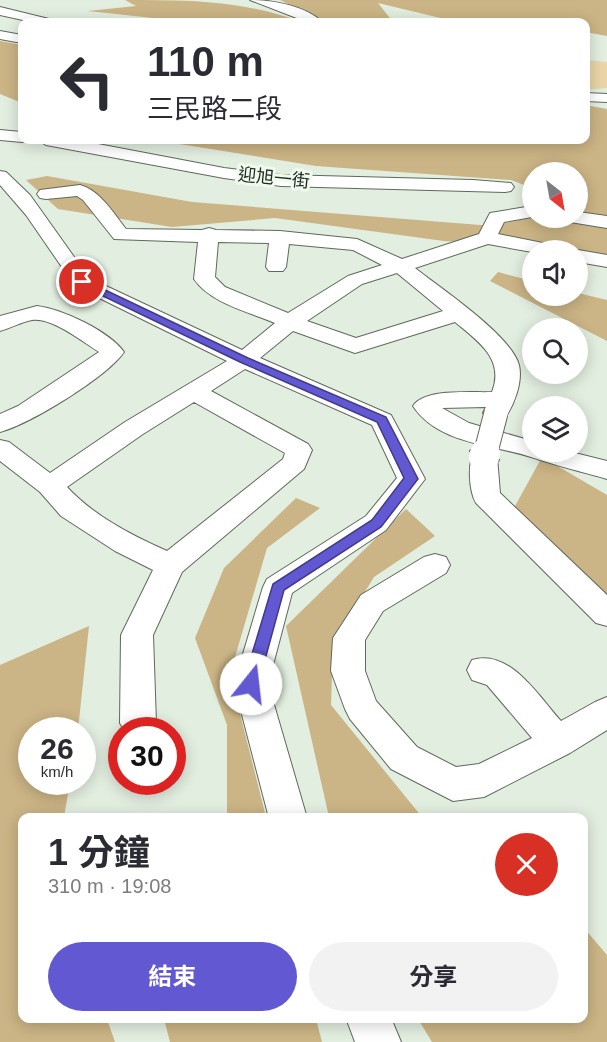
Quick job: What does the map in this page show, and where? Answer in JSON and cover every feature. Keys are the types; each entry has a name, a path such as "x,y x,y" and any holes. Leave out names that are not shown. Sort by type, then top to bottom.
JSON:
{"street":[{"path":"256,0 307,18"},
{"path":"0,11 29,18"},
{"path":"0,35 18,38"},
{"path":"590,97 607,98"},
{"path":"0,135 18,137"},
{"name":"迎旭一街","path":"66,144 250,177 343,185 438,183 505,187"},
{"path":"0,176 17,189 68,267 82,282 244,360 382,420 411,479 376,524 278,587 251,684 287,813"},
{"path":"46,194 80,190 89,196 121,235 209,234 280,237 357,245 399,265 450,306 457,315 496,344 507,365 507,384 498,406 484,457 486,496 607,614"},
{"path":"487,238 497,217 522,213"},
{"path":"588,219 607,222"},
{"path":"209,234 204,279 218,291 290,322 355,346 457,315"},
{"path":"276,267 280,237"},
{"path":"50,486 134,428 244,360 290,322 355,280 487,238 522,245"},
{"path":"588,257 607,261"},
{"path":"0,324 27,314 44,313 92,338 112,352 103,362 27,411 0,424"},
{"path":"138,717 137,635 170,565 295,463 299,450 194,392"},
{"path":"498,406 437,401 425,406 461,429 522,446"},
{"path":"0,448 50,486 71,509 124,544 170,565"},
{"path":"578,462 607,470"},
{"path":"435,565 372,603 349,638 348,671 362,709 404,758 453,784 484,780 557,742 607,712"},
{"path":"484,670 499,675 557,742"},
{"path":"370,1023 378,1042"}],"shaded area":[{"path":"125,0 193,1 236,5 288,18 153,18 88,11 136,6"},
{"path":"280,0 607,0 607,36 590,33 590,18 440,18 378,3 390,18 318,18"},
{"path":"0,41 18,44 18,101 0,94"},
{"path":"590,60 607,62 607,88 590,90"},
{"path":"590,106 607,109 607,258 588,253 588,240 522,240 522,246 444,241 275,218 172,227 58,209 26,180 47,176 192,202 493,226 522,219 522,228 588,228 588,162 522,162 522,184 511,180 316,166 179,144 590,144"},
{"path":"498,272 522,278 522,297 490,281"},
{"path":"588,295 607,300 607,341 588,331 588,318 562,318 539,306 588,306"},
{"path":"539,462 551,462 607,495 607,601 508,519"},
{"path":"296,498 320,508 267,548 230,674 265,813 227,813 227,725 195,638 224,568"},
{"path":"406,509 435,536 374,577 333,644 331,705 419,813 328,813 286,626"},
{"path":"89,626 79,717 18,717 18,795 68,795 65,813 18,813 18,1023 108,1023 115,1042 0,1042 0,665"},
{"path":"588,933 607,955 607,1042 432,1042 420,1023 588,1023"},
{"path":"165,1023 317,1023 322,1042 170,1042"}],"route":[{"path":"82,282 244,360 382,420 411,479 376,524 278,587 251,684"}]}
